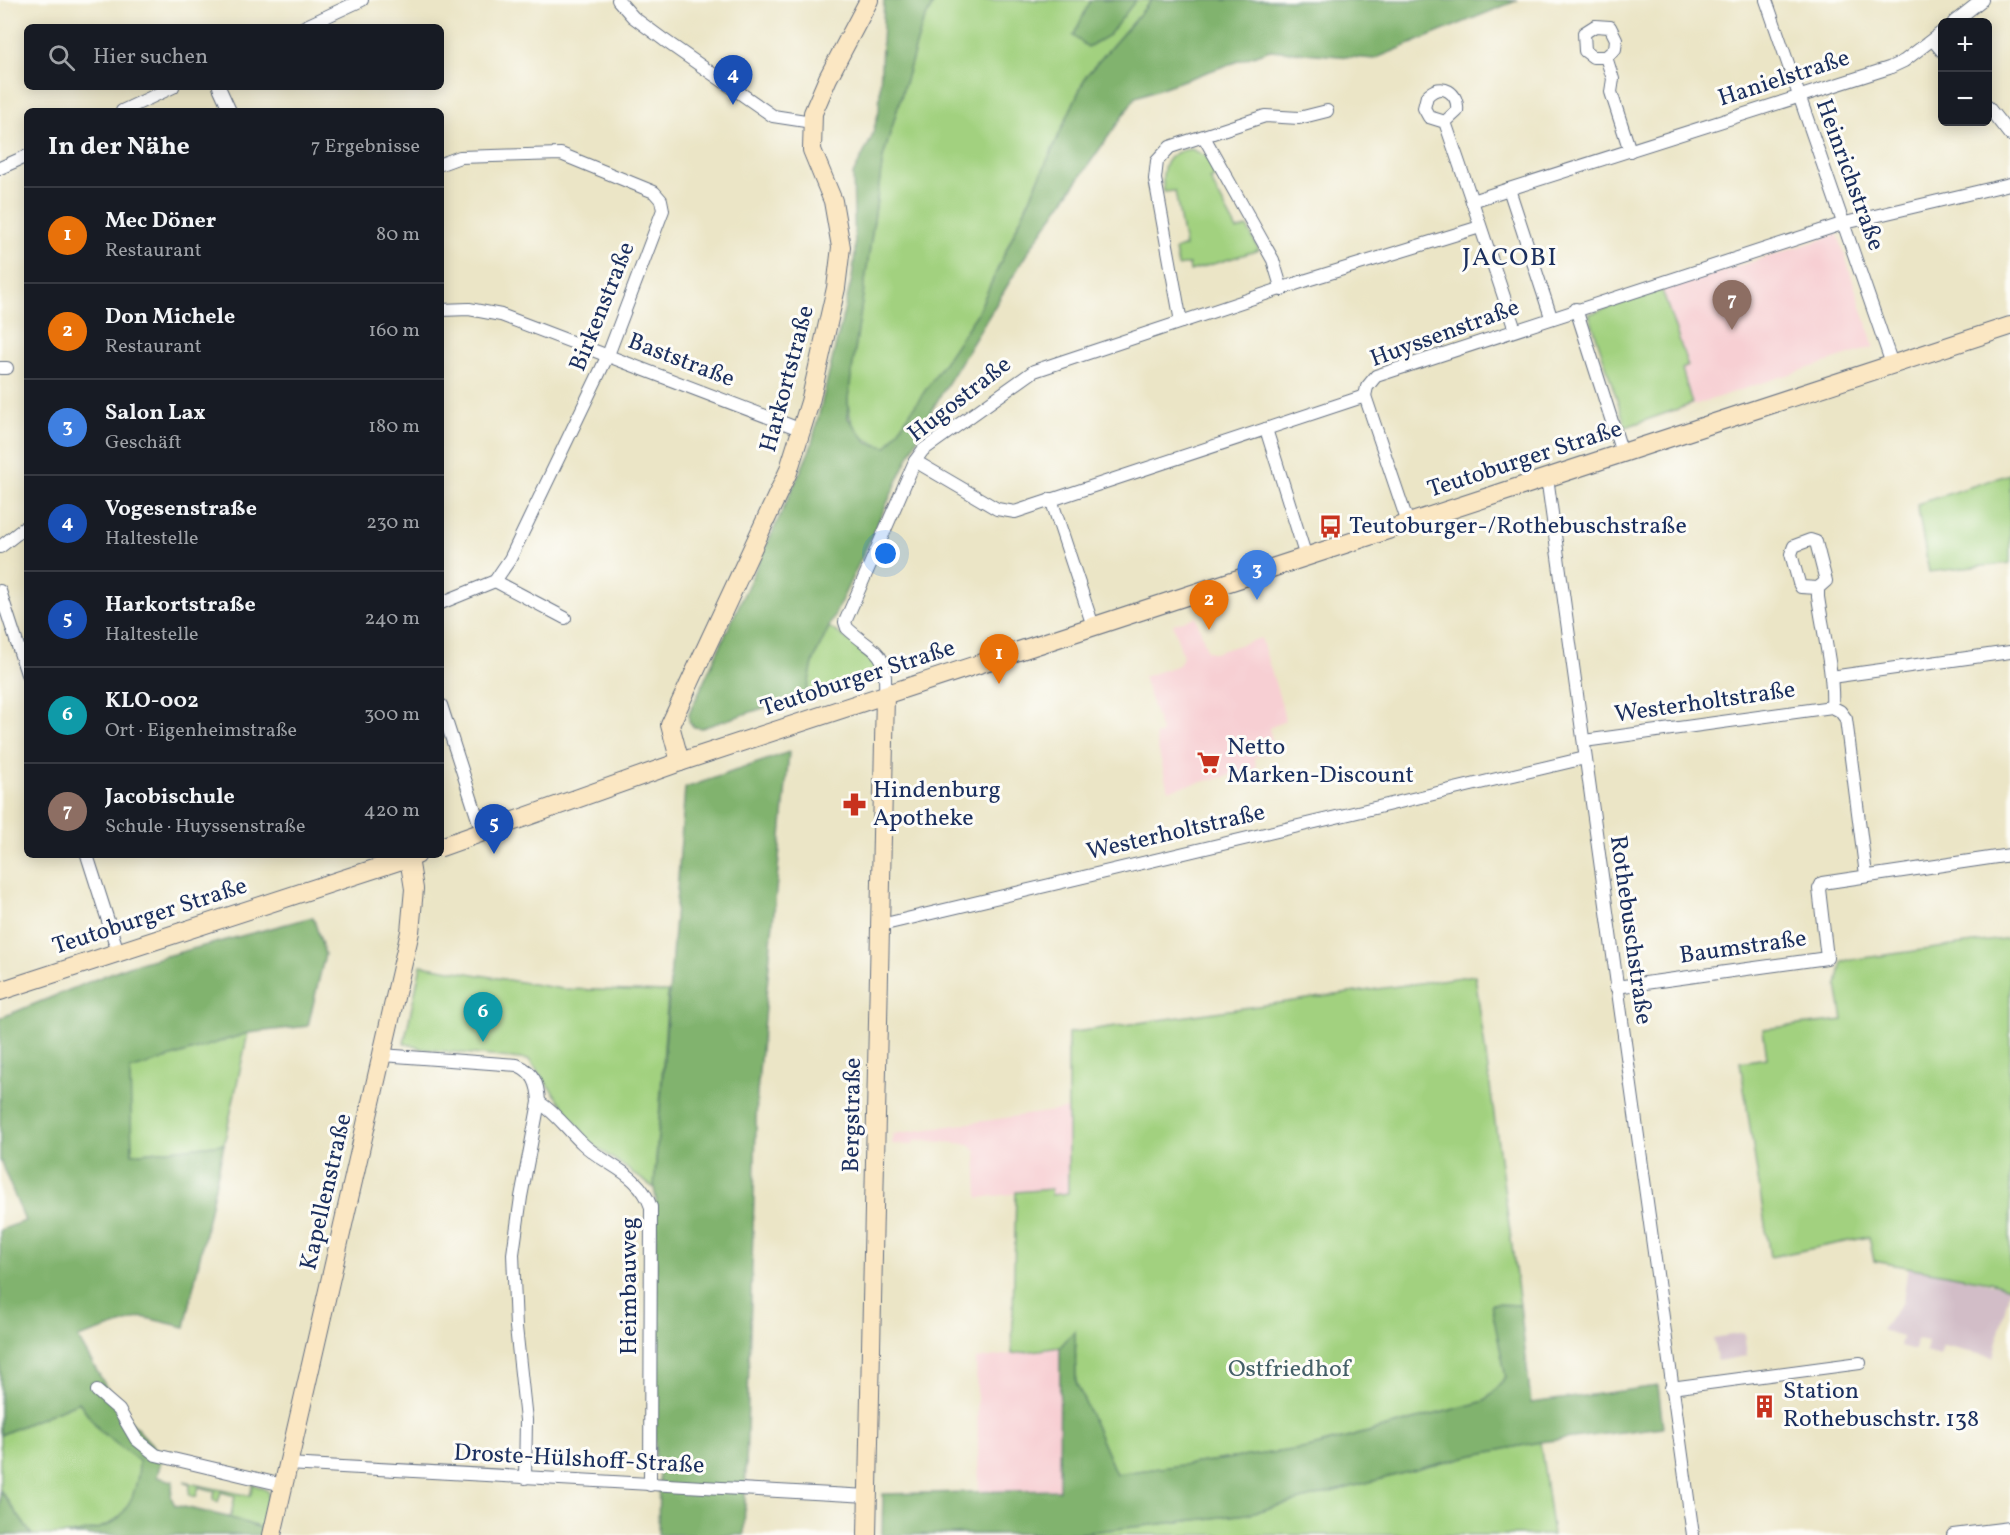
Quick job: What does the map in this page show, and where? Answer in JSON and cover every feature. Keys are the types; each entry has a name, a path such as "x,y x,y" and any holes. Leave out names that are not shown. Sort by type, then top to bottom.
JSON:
{"street":[{"path":"310,24 362,0"},
{"path":"618,0 633,16 664,40 773,116 812,122"},
{"name":"Harkortstraße","path":"680,762 670,725 774,505 802,430 836,288 841,247 833,201 813,150 812,122 815,104 869,0"},
{"name":"Heinrichstraße","path":"1766,0 1892,364"},
{"path":"1959,18 1982,0"},
{"name":"Hanielstraße","path":"1472,201 1896,65 1938,36"},
{"path":"1606,57 1613,79 1611,92 1630,151"},
{"path":"128,108 167,90"},
{"path":"220,90 229,108"},
{"path":"1181,322 1155,170 1157,161 1170,147 1265,116 1299,118 1327,111"},
{"path":"1992,112 2010,135"},
{"path":"1444,122 1515,330"},
{"path":"1204,137 1273,260 1282,290"},
{"name":"Birkenstraße","path":"444,163 460,157 561,154 654,192 661,200 663,210 609,355 525,529 495,581"},
{"path":"0,168 24,157"},
{"name":"Huyssenstraße","path":"915,461 1006,512 1015,512 1365,396 1371,380 1376,376 1551,317 1845,223 2010,184"},
{"path":"1509,189 1551,317"},
{"name":"Hugostraße","path":"885,695 886,668 880,655 847,628 845,622 915,461 923,450 1034,371 1480,227"},
{"name":"Baststraße","path":"444,310 469,309 501,315 802,430"},
{"path":"1576,309 1622,453"},
{"name":"Teutoburger Straße","path":"444,846 703,754 2010,326"},
{"path":"1365,396 1408,523"},
{"path":"1266,429 1306,557"},
{"name":"Rothebuschstraße","path":"1547,477 1693,1535"},
{"path":"1051,499 1093,626"},
{"path":"0,547 24,528"},
{"path":"444,602 495,581 566,618"},
{"name":"Westerholtstraße","path":"1818,588 1833,684 1832,706"},
{"path":"0,591 24,665"},
{"path":"1831,677 2010,652"},
{"name":"Bergstraße","path":"867,1535 885,695"},
{"name":"Westerholtstraße","path":"1584,741 1832,706 1846,719 1866,875"},
{"path":"444,714 482,832"},
{"name":"Westerholtstraße","path":"881,925 1585,758"},
{"name":"Baumstraße","path":"1616,987 1827,958 1820,885 1824,881 2010,855"},
{"path":"88,858 118,952"},
{"name":"Teutoburger Straße","path":"0,991 407,858"},
{"name":"Kapellenstraße","path":"272,1535 414,908 413,858"},
{"path":"382,1055 517,1065 528,1071 536,1080 539,1101 513,1254 515,1315 526,1420 525,1478"},
{"name":"Heimbauweg","path":"539,1101 561,1119 594,1154 634,1179 644,1191 651,1207 650,1485"},
{"path":"1671,1388 1860,1363"},
{"path":"97,1391 119,1410 136,1439 156,1455 283,1485"},
{"name":"Droste-Hülshoff-Straße","path":"288,1464 868,1496"},
{"path":"1953,1535 2010,1528"}],"shaded area":[{"path":"1838,234 1874,347 1626,427 1589,314"},
{"path":"1196,617 1207,650 1214,653 1261,638 1285,721 1269,728 1275,752 1254,757 1257,769 1168,790 1155,736 1162,734 1143,677 1179,665 1183,657 1173,624"},
{"path":"1068,1109 1068,1193 1052,1195 1050,1189 978,1198 976,1152 969,1144 916,1140 912,1145 892,1144 893,1134"},
{"path":"1908,1266 2010,1288 1993,1357 1943,1346 1940,1356 1926,1352 1928,1342 1917,1340 1915,1350 1900,1346 1902,1336 1881,1330 1903,1302"},
{"path":"1744,1333 1747,1356 1717,1361 1713,1338"},
{"path":"1060,1347 1059,1490 979,1492 976,1359"}],"green space":[{"path":"884,0 935,0 922,25 883,158 848,398 848,418 868,443 887,447 977,314 1086,76 1152,0 1518,0 1374,59 1270,50 1136,97 1029,250 928,416 814,659 806,694 702,728 694,727 689,722 689,714 811,447 852,278 855,253 853,174 871,139 879,111"},
{"path":"935,0 1152,0 1086,76 977,314 887,448 869,441 857,431 850,417 848,398 883,158 922,25"},
{"path":"1091,0 1136,0 1109,35 1088,47 1073,36"},
{"path":"1191,149 1208,157 1219,174 1210,179 1237,230 1247,227 1259,250 1190,271 1189,264 1178,266 1175,250 1185,246 1175,191 1164,192 1163,176 1166,163 1170,158"},
{"path":"1662,290 1688,366 1682,369 1692,404 1626,427 1589,314"},
{"path":"2010,474 2010,563 1929,572 1917,504"},
{"path":"829,627 871,655 881,670 806,694 814,659"},
{"path":"789,752 757,1093 744,1535 658,1535 659,1475 655,1468 656,1200 654,1188 685,788"},
{"path":"313,917 325,954 308,1026 248,1033 130,1070 132,1154 224,1144 185,1327 142,1317 78,1338 119,1409 157,1450 163,1452 157,1477 173,1481 171,1497 175,1505 228,1517 267,1530 266,1535 68,1535 107,1526 120,1516 134,1492 139,1461 100,1431 79,1402 0,1435 0,1230 25,1221 0,1160 0,1018 128,966"},
{"path":"2010,938 2010,1288 1990,1282 1874,1261 1869,1237 1770,1257 1740,1062 1767,1058 1763,1029 1843,1020 1837,985 1842,961"},
{"path":"421,965 562,989 668,992 654,1188 591,1143 529,1060 423,1049 404,1043"},
{"name":"Ostfriedhof","path":"1475,975 1520,1305 1492,1304 1506,1378 1485,1401 1308,1448 1116,1474 1076,1382 1075,1331 1060,1347 1012,1354 1016,1192 1051,1189 1052,1195 1068,1193 1068,1033"},
{"path":"248,1033 224,1144 132,1154 129,1070"},
{"path":"1491,1304 1520,1305 1531,1403 1658,1386 1663,1427 1540,1442 1469,1456 1247,1514 1081,1533 882,1535 883,1494 1059,1490 1060,1347 1075,1330 1076,1382 1116,1474 1308,1448 1485,1401 1506,1378"},
{"path":"79,1402 100,1431 139,1461 137,1485 131,1503 121,1516 108,1525 73,1533 32,1535 0,1490 0,1435"},
{"path":"1540,1442 1553,1535 1028,1535 1081,1533 1247,1514 1469,1456"},
{"path":"184,1482 250,1496 253,1484 268,1491 267,1530 228,1517 231,1515 235,1496 221,1492 218,1502 213,1500 215,1491 199,1487 196,1497 189,1495 190,1485"},
{"path":"0,1490 32,1535 0,1535"}],"place":[{"name":"Vogesenstraße","path":"733,105"},
{"name":"Jacobischule","path":"1732,330"},
{"name":"Teutoburger-/Rothebuschstraße","path":"1331,527"},
{"name":"Salon Lax","path":"1257,600"},
{"name":"Don Michele","path":"1209,630"},
{"name":"Mec Döner","path":"999,684"},
{"name":"Netto Marken-Discount","path":"1209,762"},
{"name":"Hindenburg Apotheke","path":"855,805"},
{"name":"Harkortstraße","path":"494,854"},
{"name":"KLO-002","path":"483,1042"},
{"name":"Station Rothebuschstr. 138","path":"1765,1406"}],"district":[{"name":"JACOBI","path":"1510,258"}]}
